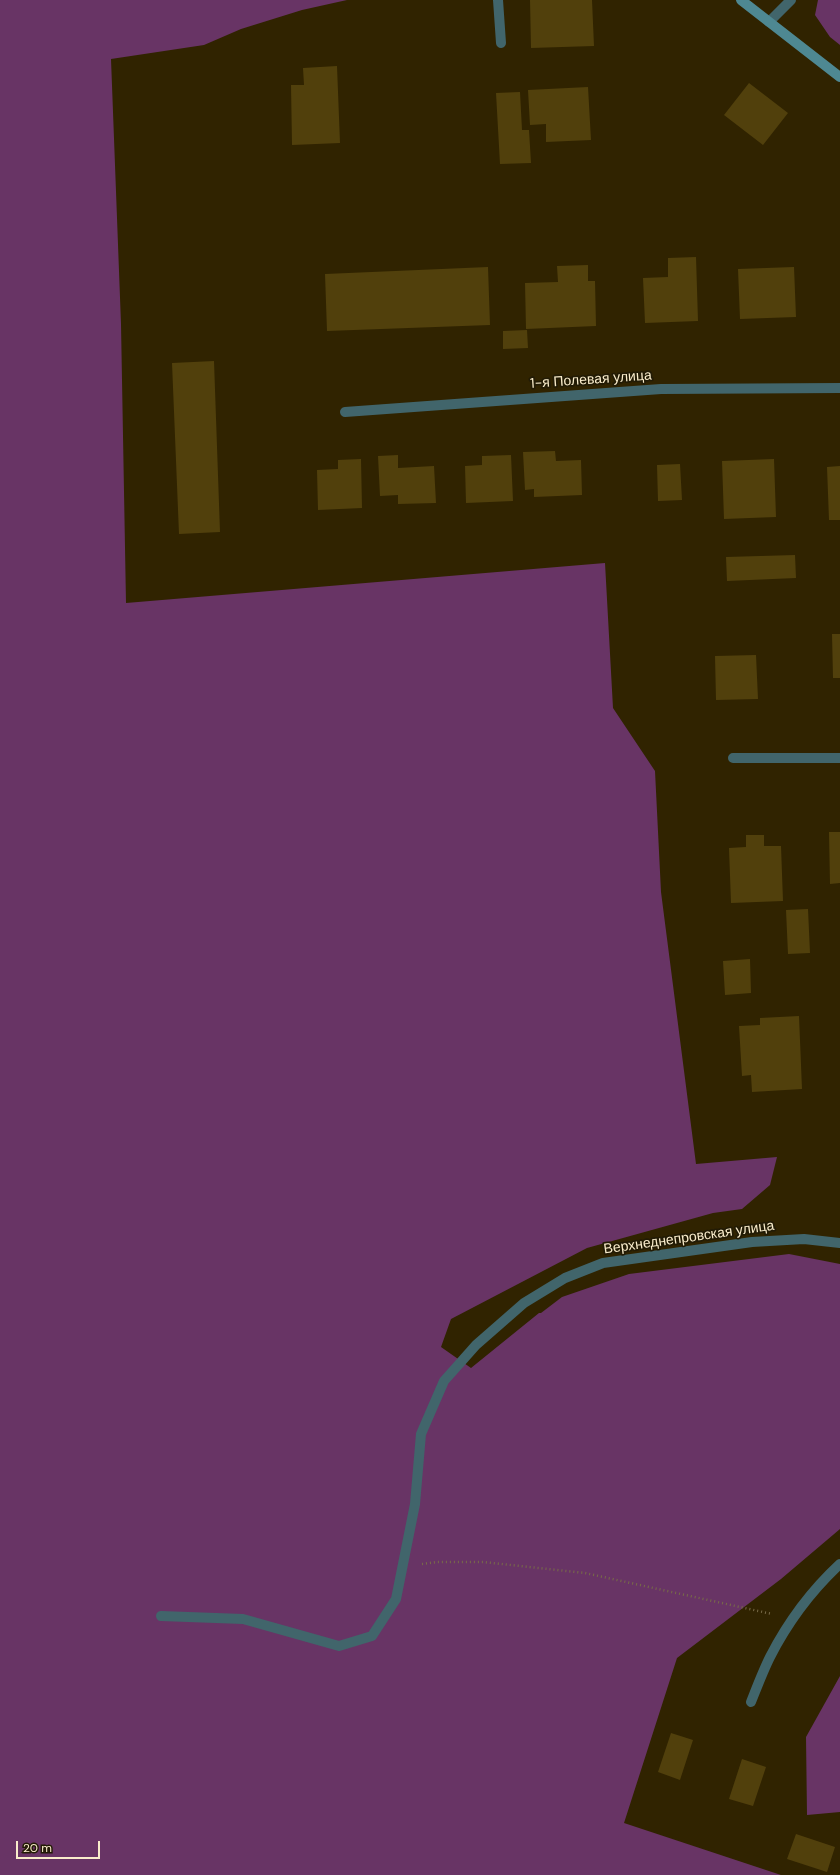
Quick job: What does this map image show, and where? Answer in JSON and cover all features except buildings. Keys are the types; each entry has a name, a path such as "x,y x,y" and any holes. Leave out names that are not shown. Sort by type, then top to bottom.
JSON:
{"main road":[{"path":"741,0 840,77"}],"street":[{"path":"498,0 501,43"},
{"path":"769,22 791,0"},
{"name":"1-я Полевая улица","path":"345,412 661,388 840,388"},
{"path":"733,758 840,758"},
{"name":"Верхнеднепровская улица","path":"161,1616 243,1619 339,1646 372,1636 396,1599 415,1504 421,1434 444,1381 476,1345 524,1303 565,1278 603,1263 752,1242 804,1239 840,1244"},
{"path":"751,1702 770,1657 797,1614 827,1576 840,1564"}],"path":[{"path":"402,1567 437,1562 483,1562 585,1573 676,1592 766,1614 797,1614"}],"shaded area":[{"path":"0,0 347,0 302,10 241,29 204,45 111,59 121,324 126,603 605,563 613,708 655,771 661,892 696,1164 777,1157 770,1185 742,1209 713,1213 587,1248 451,1319 441,1347 471,1368 539,1313 562,1297 629,1274 789,1254 840,1264 840,1529 781,1579 677,1658 624,1823 781,1875 0,1875"},
{"path":"818,0 840,0 840,45 830,37 815,15"},
{"path":"840,1676 840,1812 807,1815 806,1737"}]}
